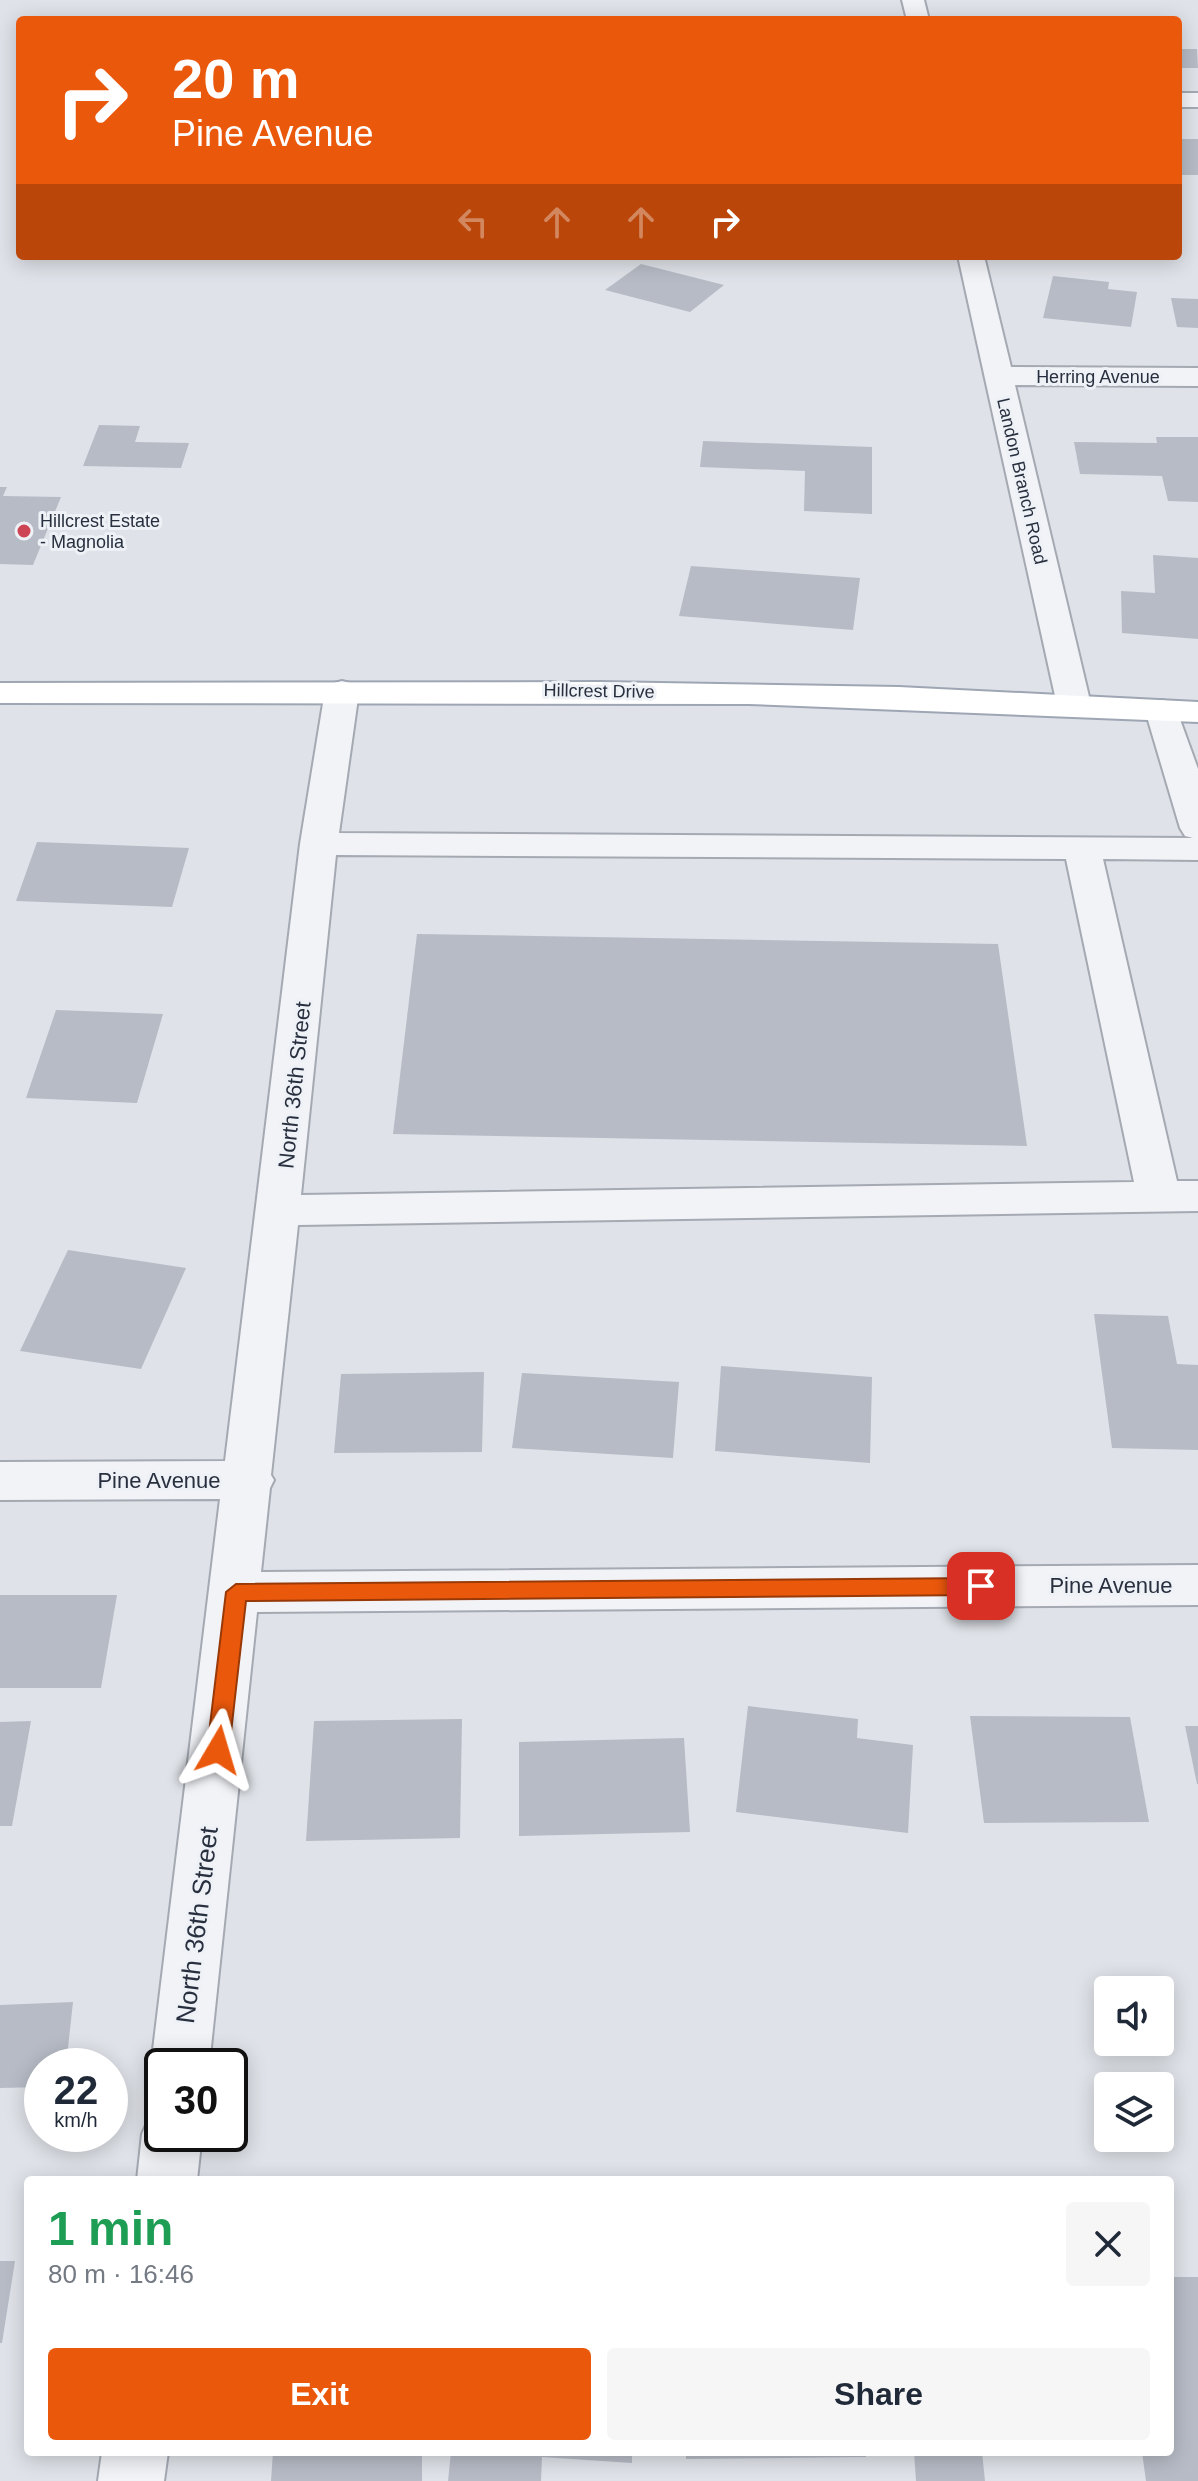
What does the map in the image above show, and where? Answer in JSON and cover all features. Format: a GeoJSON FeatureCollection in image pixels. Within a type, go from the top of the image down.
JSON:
{"type":"FeatureCollection","features":[{"type":"Feature","properties":{"kind":"main road","name":"Hillcrest Drive"},"geometry":{"type":"LineString","coordinates":[[0,693],[342,691],[792,694],[1198,712]]}},
{"type":"Feature","properties":{"kind":"street","name":"Landon Branch Road"},"geometry":{"type":"LineString","coordinates":[[972,260],[1074,705]]}},
{"type":"Feature","properties":{"kind":"street","name":"Herring Avenue"},"geometry":{"type":"LineString","coordinates":[[998,376],[1198,377]]}},
{"type":"Feature","properties":{"kind":"street","name":"North 36th Street"},"geometry":{"type":"LineString","coordinates":[[250,1480],[319,844],[342,691]]}},
{"type":"Feature","properties":{"kind":"street"},"geometry":{"type":"LineString","coordinates":[[1162,710],[1198,828]]}},
{"type":"Feature","properties":{"kind":"street"},"geometry":{"type":"LineString","coordinates":[[319,844],[1198,849]]}},
{"type":"Feature","properties":{"kind":"street"},"geometry":{"type":"LineString","coordinates":[[281,1210],[1178,1197],[1082,848]]}},
{"type":"Feature","properties":{"kind":"street","name":"Pine Avenue"},"geometry":{"type":"LineString","coordinates":[[0,1481],[250,1480],[236,1592],[1198,1585]]}},
{"type":"Feature","properties":{"kind":"street","name":"North 36th Street"},"geometry":{"type":"LineString","coordinates":[[182,2048],[236,1592]]}},
{"type":"Feature","properties":{"kind":"street"},"geometry":{"type":"LineString","coordinates":[[167,2176],[170,2152]]}},
{"type":"Feature","properties":{"kind":"street"},"geometry":{"type":"LineString","coordinates":[[131,2481],[134,2456]]}},
{"type":"Feature","properties":{"kind":"building"},"geometry":{"type":"Polygon","coordinates":[[[1182,49],[1197,49],[1198,68],[1182,68],[1182,49]]]}},
{"type":"Feature","properties":{"kind":"building"},"geometry":{"type":"Polygon","coordinates":[[[1182,139],[1198,139],[1198,175],[1182,175],[1182,139]]]}},
{"type":"Feature","properties":{"kind":"building"},"geometry":{"type":"Polygon","coordinates":[[[641,264],[724,285],[690,312],[605,290],[641,264]]]}},
{"type":"Feature","properties":{"kind":"building"},"geometry":{"type":"Polygon","coordinates":[[[1053,276],[1109,282],[1108,289],[1137,292],[1131,327],[1043,318],[1053,276]]]}},
{"type":"Feature","properties":{"kind":"building"},"geometry":{"type":"Polygon","coordinates":[[[1171,298],[1198,299],[1198,328],[1177,327],[1171,298]]]}},
{"type":"Feature","properties":{"kind":"building"},"geometry":{"type":"Polygon","coordinates":[[[99,425],[140,426],[135,442],[189,443],[181,468],[83,466],[99,425]]]}},
{"type":"Feature","properties":{"kind":"building"},"geometry":{"type":"Polygon","coordinates":[[[1156,437],[1198,437],[1198,502],[1168,501],[1162,476],[1080,474],[1074,442],[1157,443],[1156,437]]]}},
{"type":"Feature","properties":{"kind":"building"},"geometry":{"type":"Polygon","coordinates":[[[703,441],[872,447],[872,514],[804,511],[805,471],[700,467],[703,441]]]}},
{"type":"Feature","properties":{"kind":"building","name":"Hillcrest Estate - Magnolia"},"geometry":{"type":"Polygon","coordinates":[[[0,487],[7,487],[3,496],[61,497],[33,565],[0,564],[0,487]]]}},
{"type":"Feature","properties":{"kind":"building"},"geometry":{"type":"Polygon","coordinates":[[[1153,555],[1198,558],[1198,639],[1122,633],[1121,591],[1155,593],[1153,555]]]}},
{"type":"Feature","properties":{"kind":"building"},"geometry":{"type":"Polygon","coordinates":[[[691,566],[860,578],[853,630],[679,616],[691,566]]]}},
{"type":"Feature","properties":{"kind":"building"},"geometry":{"type":"Polygon","coordinates":[[[37,842],[189,848],[172,907],[16,901],[37,842]]]}},
{"type":"Feature","properties":{"kind":"building"},"geometry":{"type":"Polygon","coordinates":[[[417,934],[998,944],[1027,1146],[393,1134],[417,934]]]}},
{"type":"Feature","properties":{"kind":"building"},"geometry":{"type":"Polygon","coordinates":[[[56,1010],[163,1014],[137,1103],[26,1098],[56,1010]]]}},
{"type":"Feature","properties":{"kind":"building"},"geometry":{"type":"Polygon","coordinates":[[[68,1250],[186,1268],[141,1369],[20,1351],[68,1250]]]}},
{"type":"Feature","properties":{"kind":"building"},"geometry":{"type":"Polygon","coordinates":[[[1094,1314],[1168,1316],[1177,1364],[1198,1365],[1198,1450],[1112,1448],[1094,1314]]]}},
{"type":"Feature","properties":{"kind":"building"},"geometry":{"type":"Polygon","coordinates":[[[721,1366],[872,1377],[870,1463],[715,1451],[721,1366]]]}},
{"type":"Feature","properties":{"kind":"building"},"geometry":{"type":"Polygon","coordinates":[[[484,1372],[482,1452],[334,1453],[341,1374],[484,1372]]]}},
{"type":"Feature","properties":{"kind":"building"},"geometry":{"type":"Polygon","coordinates":[[[522,1373],[679,1382],[673,1458],[512,1448],[522,1373]]]}},
{"type":"Feature","properties":{"kind":"building"},"geometry":{"type":"Polygon","coordinates":[[[0,1595],[117,1595],[101,1688],[0,1688],[0,1595]]]}},
{"type":"Feature","properties":{"kind":"building"},"geometry":{"type":"Polygon","coordinates":[[[748,1706],[858,1719],[857,1738],[913,1745],[908,1833],[736,1812],[748,1706]]]}},
{"type":"Feature","properties":{"kind":"building"},"geometry":{"type":"Polygon","coordinates":[[[970,1716],[1130,1717],[1149,1822],[984,1823],[970,1716]]]}},
{"type":"Feature","properties":{"kind":"building"},"geometry":{"type":"Polygon","coordinates":[[[462,1719],[460,1838],[306,1841],[314,1721],[462,1719]]]}},
{"type":"Feature","properties":{"kind":"building"},"geometry":{"type":"Polygon","coordinates":[[[31,1721],[12,1826],[0,1826],[0,1722],[31,1721]]]}},
{"type":"Feature","properties":{"kind":"building"},"geometry":{"type":"Polygon","coordinates":[[[1185,1726],[1198,1726],[1198,1784],[1197,1784],[1185,1726]]]}},
{"type":"Feature","properties":{"kind":"building"},"geometry":{"type":"Polygon","coordinates":[[[684,1738],[690,1832],[519,1836],[519,1742],[684,1738]]]}},
{"type":"Feature","properties":{"kind":"building"},"geometry":{"type":"Polygon","coordinates":[[[73,2002],[68,2048],[24,2048],[24,2087],[0,2088],[0,2005],[73,2002]]]}},
{"type":"Feature","properties":{"kind":"building"},"geometry":{"type":"Polygon","coordinates":[[[0,2261],[15,2261],[2,2343],[0,2343],[0,2261]]]}},
{"type":"Feature","properties":{"kind":"building"},"geometry":{"type":"Polygon","coordinates":[[[1174,2277],[1198,2277],[1198,2481],[1146,2481],[1143,2456],[1174,2456],[1174,2277]]]}},
{"type":"Feature","properties":{"kind":"building"},"geometry":{"type":"Polygon","coordinates":[[[273,2456],[422,2456],[422,2481],[271,2481],[273,2456]]]}},
{"type":"Feature","properties":{"kind":"building"},"geometry":{"type":"Polygon","coordinates":[[[451,2456],[632,2456],[632,2463],[542,2457],[541,2481],[448,2481],[451,2456]]]}},
{"type":"Feature","properties":{"kind":"building"},"geometry":{"type":"Polygon","coordinates":[[[686,2456],[866,2457],[686,2459],[686,2456]]]}},
{"type":"Feature","properties":{"kind":"building"},"geometry":{"type":"Polygon","coordinates":[[[914,2456],[982,2456],[985,2481],[916,2481],[914,2456]]]}},
{"type":"Feature","properties":{"kind":"place","name":"Hillcrest Estate - Magnolia"},"geometry":{"type":"Point","coordinates":[24,531]}},
{"type":"Feature","properties":{"kind":"route"},"geometry":{"type":"LineString","coordinates":[[218,1750],[236,1592],[981,1586]]}}]}
